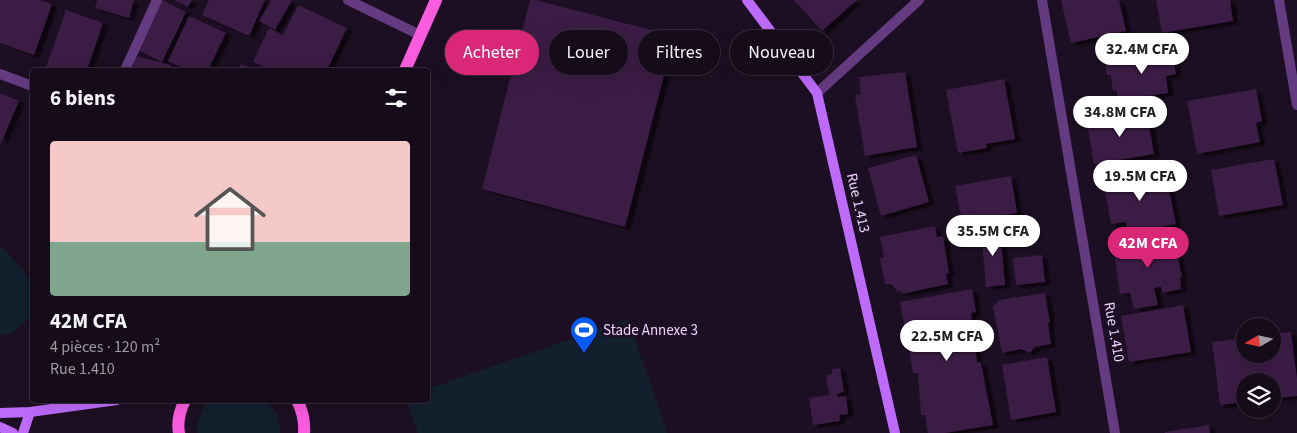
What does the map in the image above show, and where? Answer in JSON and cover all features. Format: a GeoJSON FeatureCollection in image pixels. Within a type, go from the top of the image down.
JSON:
{"type":"FeatureCollection","features":[{"type":"Feature","properties":{"kind":"main road"},"geometry":{"type":"LineString","coordinates":[[406,68],[436,0]]}},
{"type":"Feature","properties":{"kind":"main road"},"geometry":{"type":"LineString","coordinates":[[178,433],[181,407],[183,403]]}},
{"type":"Feature","properties":{"kind":"main road"},"geometry":{"type":"LineString","coordinates":[[300,403],[304,433]]}},
{"type":"Feature","properties":{"kind":"street"},"geometry":{"type":"LineString","coordinates":[[126,68],[157,0]]}},
{"type":"Feature","properties":{"kind":"street"},"geometry":{"type":"LineString","coordinates":[[348,0],[420,35]]}},
{"type":"Feature","properties":{"kind":"street","name":"Rue 1.413"},"geometry":{"type":"LineString","coordinates":[[747,0],[817,93],[895,433]]}},
{"type":"Feature","properties":{"kind":"street"},"geometry":{"type":"LineString","coordinates":[[817,93],[918,0]]}},
{"type":"Feature","properties":{"kind":"street","name":"Rue 1.410"},"geometry":{"type":"LineString","coordinates":[[1042,0],[1116,433]]}},
{"type":"Feature","properties":{"kind":"street"},"geometry":{"type":"LineString","coordinates":[[1279,0],[1297,105]]}},
{"type":"Feature","properties":{"kind":"street"},"geometry":{"type":"LineString","coordinates":[[0,74],[30,85]]}},
{"type":"Feature","properties":{"kind":"street"},"geometry":{"type":"LineString","coordinates":[[0,413],[30,412],[94,403]]}},
{"type":"Feature","properties":{"kind":"street"},"geometry":{"type":"LineString","coordinates":[[23,433],[30,412]]}},
{"type":"Feature","properties":{"kind":"street"},"geometry":{"type":"LineString","coordinates":[[0,427],[14,433]]}},
{"type":"Feature","properties":{"kind":"shaded area"},"geometry":{"type":"Polygon","coordinates":[[[0,245],[24,271],[30,283],[30,317],[13,332],[0,336],[0,245]]]}},
{"type":"Feature","properties":{"kind":"shaded area","name":"Stade Annexe 3"},"geometry":{"type":"Polygon","coordinates":[[[628,319],[667,433],[418,433],[407,403],[430,403],[430,388],[628,319]]]}},
{"type":"Feature","properties":{"kind":"shaded area"},"geometry":{"type":"Polygon","coordinates":[[[209,403],[268,403],[278,415],[280,433],[197,433],[196,428],[204,407],[209,403]]]}},
{"type":"Feature","properties":{"kind":"building"},"geometry":{"type":"Polygon","coordinates":[[[0,0],[40,0],[52,4],[34,55],[0,43],[0,0]]]}},
{"type":"Feature","properties":{"kind":"building"},"geometry":{"type":"Polygon","coordinates":[[[97,0],[134,0],[129,18],[95,8],[97,0]]]}},
{"type":"Feature","properties":{"kind":"building"},"geometry":{"type":"Polygon","coordinates":[[[162,0],[186,12],[162,62],[138,50],[162,0]]]}},
{"type":"Feature","properties":{"kind":"building"},"geometry":{"type":"Polygon","coordinates":[[[174,0],[192,0],[188,7],[174,0]]]}},
{"type":"Feature","properties":{"kind":"building"},"geometry":{"type":"Polygon","coordinates":[[[209,0],[265,0],[249,36],[202,15],[209,0]]]}},
{"type":"Feature","properties":{"kind":"building"},"geometry":{"type":"Polygon","coordinates":[[[271,0],[292,0],[275,30],[259,21],[271,0]]]}},
{"type":"Feature","properties":{"kind":"building"},"geometry":{"type":"Polygon","coordinates":[[[530,0],[536,0],[651,30],[638,30],[638,75],[664,75],[625,227],[482,189],[511,75],[539,75],[539,30],[522,30],[530,0]]]}},
{"type":"Feature","properties":{"kind":"building"},"geometry":{"type":"Polygon","coordinates":[[[794,0],[857,0],[823,30],[794,0]]]}},
{"type":"Feature","properties":{"kind":"building"},"geometry":{"type":"Polygon","coordinates":[[[1061,0],[1119,0],[1126,31],[1071,43],[1061,0]]]}},
{"type":"Feature","properties":{"kind":"building"},"geometry":{"type":"Polygon","coordinates":[[[1156,0],[1230,0],[1233,21],[1162,33],[1156,0]]]}},
{"type":"Feature","properties":{"kind":"building"},"geometry":{"type":"Polygon","coordinates":[[[298,5],[347,28],[328,68],[266,68],[253,62],[269,28],[283,35],[298,5]]]}},
{"type":"Feature","properties":{"kind":"building"},"geometry":{"type":"Polygon","coordinates":[[[66,10],[103,23],[88,68],[46,68],[66,10]]]}},
{"type":"Feature","properties":{"kind":"building"},"geometry":{"type":"Polygon","coordinates":[[[189,16],[226,33],[209,68],[184,68],[168,61],[189,16]]]}},
{"type":"Feature","properties":{"kind":"building"},"geometry":{"type":"Polygon","coordinates":[[[1171,47],[1176,74],[1166,76],[1168,93],[1122,100],[1118,98],[1116,90],[1113,91],[1111,75],[1107,75],[1105,62],[1160,52],[1160,49],[1171,47]]]}},
{"type":"Feature","properties":{"kind":"building"},"geometry":{"type":"Polygon","coordinates":[[[136,56],[171,65],[170,68],[133,68],[136,56]]]}},
{"type":"Feature","properties":{"kind":"building"},"geometry":{"type":"Polygon","coordinates":[[[241,64],[252,68],[240,68],[241,64]]]}},
{"type":"Feature","properties":{"kind":"building"},"geometry":{"type":"Polygon","coordinates":[[[905,72],[917,147],[865,156],[855,95],[861,94],[859,77],[905,72]]]}},
{"type":"Feature","properties":{"kind":"building"},"geometry":{"type":"Polygon","coordinates":[[[1004,79],[1015,139],[986,144],[987,148],[958,153],[946,90],[1004,79]]]}},
{"type":"Feature","properties":{"kind":"building"},"geometry":{"type":"Polygon","coordinates":[[[1256,89],[1262,121],[1256,123],[1260,142],[1197,154],[1187,101],[1256,89]]]}},
{"type":"Feature","properties":{"kind":"building"},"geometry":{"type":"Polygon","coordinates":[[[0,93],[19,101],[0,145],[0,93]]]}},
{"type":"Feature","properties":{"kind":"building"},"geometry":{"type":"Polygon","coordinates":[[[1147,113],[1154,154],[1094,164],[1087,123],[1147,113]]]}},
{"type":"Feature","properties":{"kind":"building"},"geometry":{"type":"Polygon","coordinates":[[[916,155],[929,202],[881,216],[868,168],[916,155]]]}},
{"type":"Feature","properties":{"kind":"building"},"geometry":{"type":"Polygon","coordinates":[[[1274,159],[1283,205],[1219,216],[1211,170],[1274,159]]]}},
{"type":"Feature","properties":{"kind":"building"},"geometry":{"type":"Polygon","coordinates":[[[1165,171],[1176,224],[1128,233],[1126,222],[1111,224],[1103,181],[1165,171]]]}},
{"type":"Feature","properties":{"kind":"building"},"geometry":{"type":"Polygon","coordinates":[[[1011,176],[1017,213],[962,223],[955,186],[1011,176]]]}},
{"type":"Feature","properties":{"kind":"building"},"geometry":{"type":"Polygon","coordinates":[[[935,226],[937,237],[943,236],[949,273],[946,274],[948,284],[902,294],[901,291],[898,292],[891,284],[885,284],[880,258],[884,257],[880,237],[935,226]]]}},
{"type":"Feature","properties":{"kind":"building"},"geometry":{"type":"Polygon","coordinates":[[[1000,227],[1005,285],[986,287],[981,228],[1000,227]]]}},
{"type":"Feature","properties":{"kind":"building"},"geometry":{"type":"Polygon","coordinates":[[[1173,234],[1182,277],[1180,277],[1181,289],[1162,293],[1161,287],[1154,288],[1158,305],[1134,309],[1130,293],[1120,294],[1113,245],[1173,234]]]}},
{"type":"Feature","properties":{"kind":"building"},"geometry":{"type":"Polygon","coordinates":[[[1042,255],[1045,282],[1016,285],[1013,258],[1042,255]]]}},
{"type":"Feature","properties":{"kind":"building"},"geometry":{"type":"Polygon","coordinates":[[[972,289],[976,312],[971,313],[977,362],[981,363],[993,425],[945,433],[928,433],[925,415],[921,415],[918,373],[913,373],[900,302],[972,289]]]}},
{"type":"Feature","properties":{"kind":"building"},"geometry":{"type":"Polygon","coordinates":[[[1045,293],[1051,344],[1035,347],[1030,353],[1021,349],[1002,353],[993,307],[999,300],[1045,293]]]}},
{"type":"Feature","properties":{"kind":"building"},"geometry":{"type":"Polygon","coordinates":[[[1183,305],[1191,352],[1129,362],[1121,316],[1183,305]]]}},
{"type":"Feature","properties":{"kind":"building"},"geometry":{"type":"Polygon","coordinates":[[[1291,332],[1297,379],[1297,396],[1281,398],[1281,373],[1236,373],[1236,403],[1220,405],[1212,342],[1236,339],[1236,363],[1281,363],[1281,333],[1291,332]]]}},
{"type":"Feature","properties":{"kind":"building"},"geometry":{"type":"Polygon","coordinates":[[[1047,357],[1056,412],[1011,420],[1002,365],[1047,357]]]}},
{"type":"Feature","properties":{"kind":"building"},"geometry":{"type":"Polygon","coordinates":[[[840,368],[844,392],[837,394],[838,397],[846,396],[848,414],[839,415],[840,421],[813,425],[809,398],[829,395],[826,375],[832,374],[832,369],[840,368]]]}},
{"type":"Feature","properties":{"kind":"building"},"geometry":{"type":"Polygon","coordinates":[[[1209,425],[1210,433],[1165,433],[1165,432],[1209,425]]]}},
{"type":"Feature","properties":{"kind":"place","name":"Stade Annexe 3"},"geometry":{"type":"Point","coordinates":[584,354]}}]}
